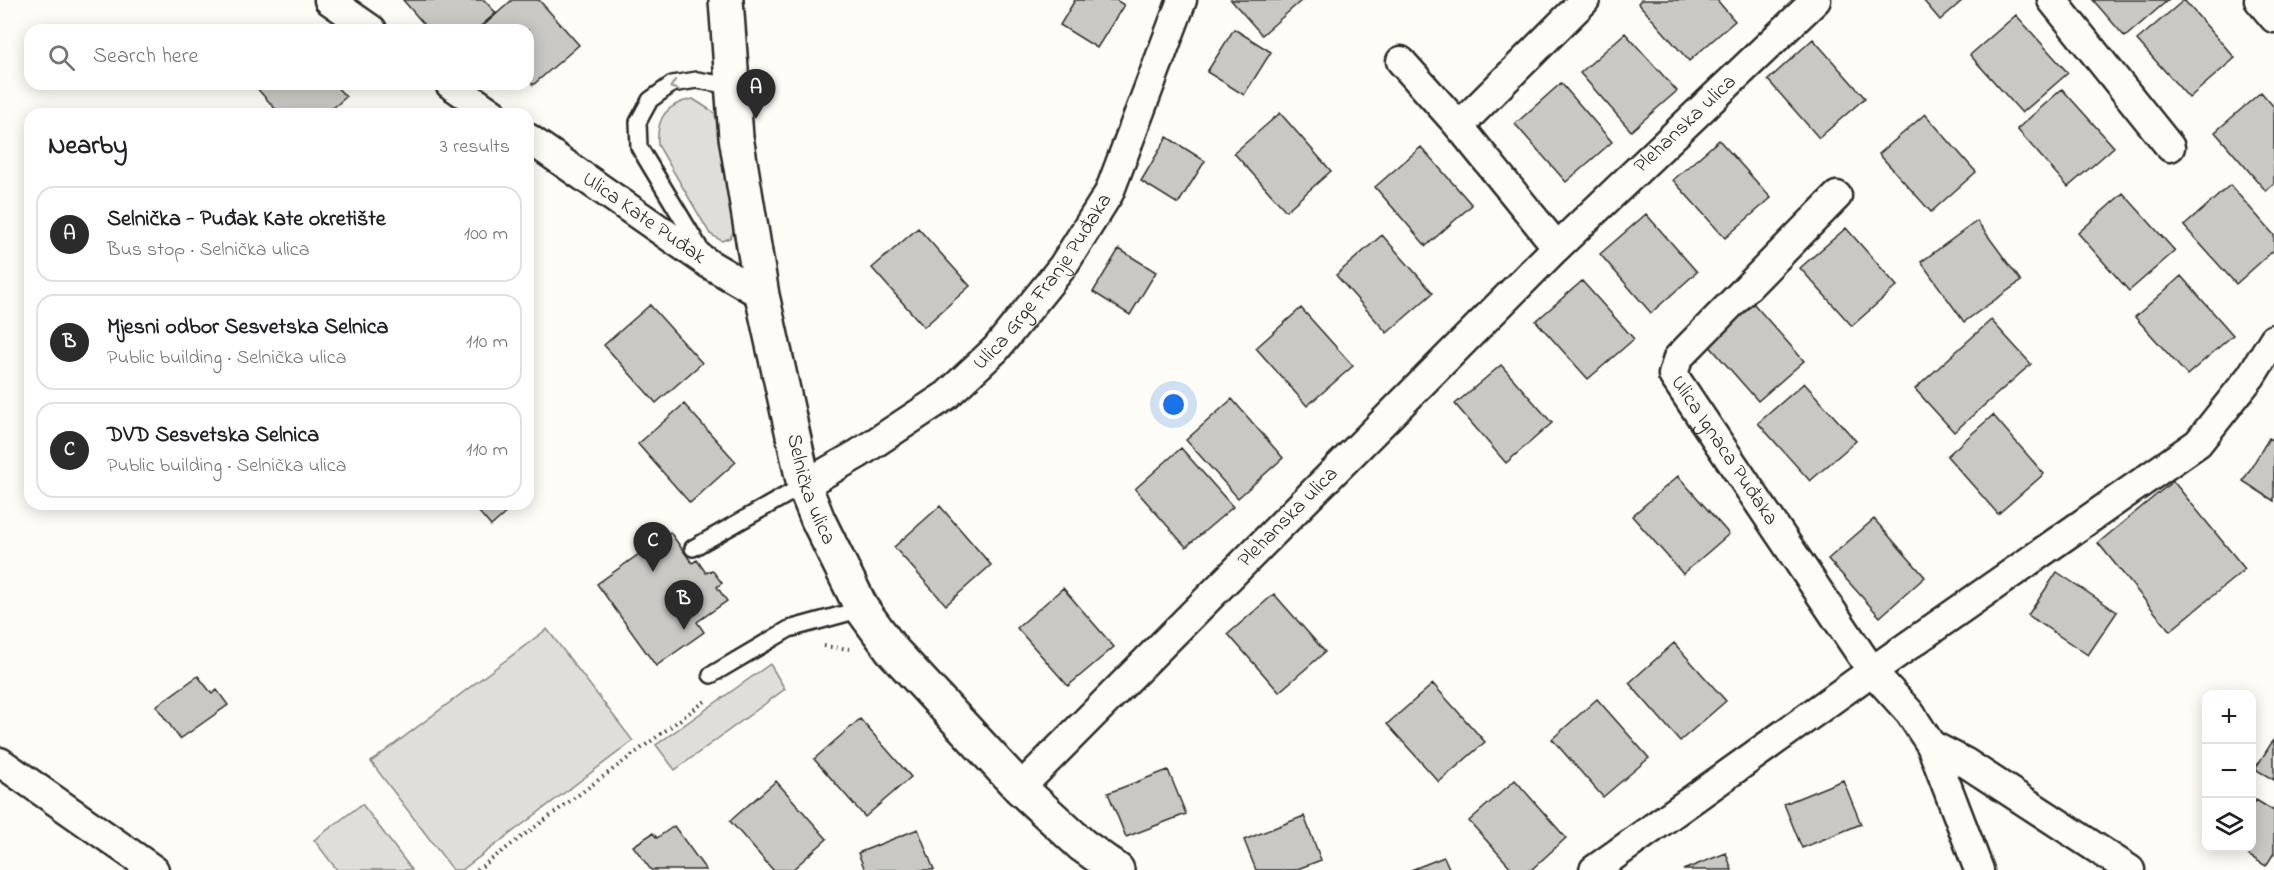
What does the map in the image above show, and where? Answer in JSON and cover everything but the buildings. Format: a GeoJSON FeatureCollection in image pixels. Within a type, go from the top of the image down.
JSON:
{"type":"FeatureCollection","features":[{"type":"Feature","properties":{"kind":"street"},"geometry":{"type":"LineString","coordinates":[[329,0],[363,24]]}},
{"type":"Feature","properties":{"kind":"street","name":"Selnička ulica"},"geometry":{"type":"LineString","coordinates":[[726,0],[736,137],[762,295],[804,485],[833,553],[862,609],[892,650],[1020,788],[1082,845],[1117,870]]}},
{"type":"Feature","properties":{"kind":"street","name":"Ulica Grge Franje Puđaka"},"geometry":{"type":"LineString","coordinates":[[804,485],[858,454],[947,395],[996,349],[1063,266],[1109,193],[1182,0]]}},
{"type":"Feature","properties":{"kind":"street"},"geometry":{"type":"LineString","coordinates":[[1459,126],[1585,0]]}},
{"type":"Feature","properties":{"kind":"street","name":"Plehanska ulica"},"geometry":{"type":"LineString","coordinates":[[1020,788],[1557,247],[1816,0]]}},
{"type":"Feature","properties":{"kind":"street"},"geometry":{"type":"LineString","coordinates":[[2052,0],[2170,147]]}},
{"type":"Feature","properties":{"kind":"street"},"geometry":{"type":"LineString","coordinates":[[2259,0],[2274,18]]}},
{"type":"Feature","properties":{"kind":"street"},"geometry":{"type":"LineString","coordinates":[[1401,61],[1459,126],[1557,247]]}},
{"type":"Feature","properties":{"kind":"street"},"geometry":{"type":"LineString","coordinates":[[459,90],[484,108]]}},
{"type":"Feature","properties":{"kind":"street","name":"Ulica Kate Puđak"},"geometry":{"type":"LineString","coordinates":[[534,142],[709,264],[762,295]]}},
{"type":"Feature","properties":{"kind":"street","name":"Ulica Ignaca Puđaka"},"geometry":{"type":"LineString","coordinates":[[1838,196],[1678,358],[1673,375],[1872,671]]}},
{"type":"Feature","properties":{"kind":"street"},"geometry":{"type":"LineString","coordinates":[[1594,870],[1872,671],[2198,443],[2251,376],[2274,339]]}},
{"type":"Feature","properties":{"kind":"street"},"geometry":{"type":"LineString","coordinates":[[1872,671],[1910,713],[1931,745],[1979,870]]}},
{"type":"Feature","properties":{"kind":"street"},"geometry":{"type":"LineString","coordinates":[[1931,745],[1966,763],[2130,870]]}},
{"type":"Feature","properties":{"kind":"street"},"geometry":{"type":"LineString","coordinates":[[0,762],[154,870]]}},
{"type":"Feature","properties":{"kind":"lane"},"geometry":{"type":"LineString","coordinates":[[709,264],[639,147],[638,122],[650,100],[672,84],[697,80],[731,86]]}},
{"type":"Feature","properties":{"kind":"lane"},"geometry":{"type":"LineString","coordinates":[[693,548],[804,485]]}},
{"type":"Feature","properties":{"kind":"lane"},"geometry":{"type":"LineString","coordinates":[[711,675],[789,629],[862,609]]}},
{"type":"Feature","properties":{"kind":"path"},"geometry":{"type":"LineString","coordinates":[[816,647],[892,650]]}},
{"type":"Feature","properties":{"kind":"path"},"geometry":{"type":"LineString","coordinates":[[477,870],[711,697]]}},
{"type":"Feature","properties":{"kind":"shaded area"},"geometry":{"type":"Polygon","coordinates":[[[693,99],[715,113],[734,231],[730,238],[722,241],[710,234],[658,145],[659,127],[665,114],[676,104],[693,99]]]}},
{"type":"Feature","properties":{"kind":"shaded area"},"geometry":{"type":"Polygon","coordinates":[[[547,629],[633,741],[462,870],[453,870],[371,762],[547,629]]]}},
{"type":"Feature","properties":{"kind":"shaded area"},"geometry":{"type":"Polygon","coordinates":[[[770,664],[785,689],[675,770],[656,745],[770,664]]]}},
{"type":"Feature","properties":{"kind":"shaded area"},"geometry":{"type":"Polygon","coordinates":[[[362,804],[412,870],[337,870],[314,840],[362,804]]]}},
{"type":"Feature","properties":{"kind":"place","name":"Selnička - Puđak Kate okretište"},"geometry":{"type":"Point","coordinates":[756,119]}},
{"type":"Feature","properties":{"kind":"place","name":"DVD Sesvetska Selnica"},"geometry":{"type":"Point","coordinates":[653,572]}},
{"type":"Feature","properties":{"kind":"place","name":"Mjesni odbor Sesvetska Selnica"},"geometry":{"type":"Point","coordinates":[684,630]}}]}
